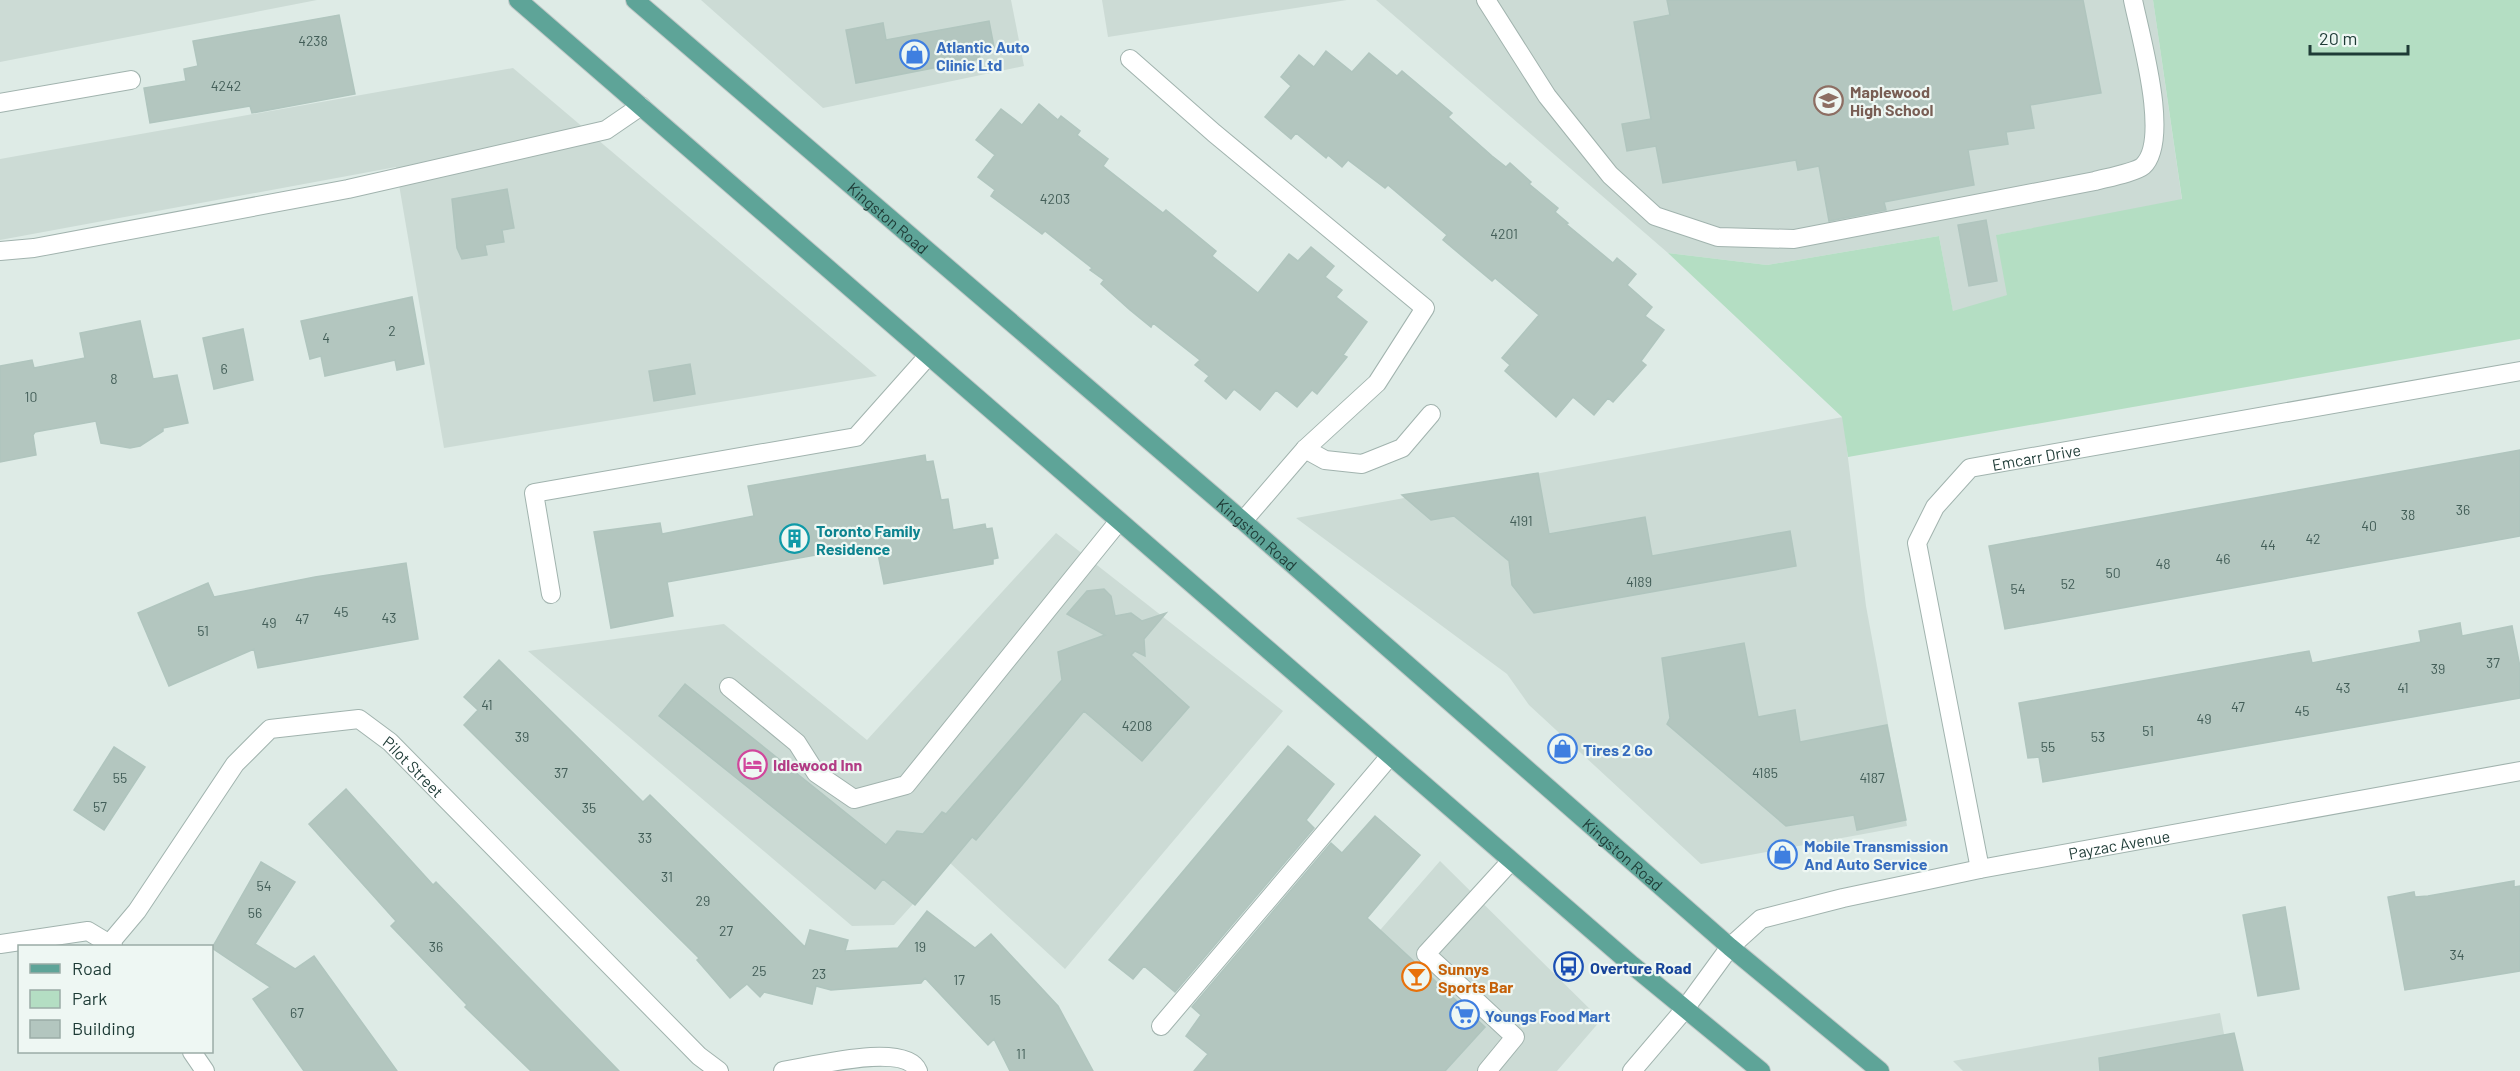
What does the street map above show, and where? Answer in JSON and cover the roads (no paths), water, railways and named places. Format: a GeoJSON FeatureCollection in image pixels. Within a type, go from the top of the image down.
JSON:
{"type":"FeatureCollection","features":[{"type":"Feature","properties":{"kind":"main road"},"geometry":{"type":"LineString","coordinates":[[518,0],[1511,861],[1684,1010],[1761,1071]]}},
{"type":"Feature","properties":{"kind":"main road","name":"Kingston Road"},"geometry":{"type":"LineString","coordinates":[[635,0],[1243,521],[1730,947],[1880,1071]]}},
{"type":"Feature","properties":{"kind":"street"},"geometry":{"type":"LineString","coordinates":[[1486,0],[1554,105],[1610,176],[1655,216],[1719,237],[1794,239],[2095,181],[2142,167],[2154,151],[2156,116],[2133,0]]}},
{"type":"Feature","properties":{"kind":"street"},"geometry":{"type":"LineString","coordinates":[[1130,59],[1214,133],[1425,308],[1377,383],[1305,449],[1243,521]]}},
{"type":"Feature","properties":{"kind":"street"},"geometry":{"type":"LineString","coordinates":[[0,103],[131,80]]}},
{"type":"Feature","properties":{"kind":"street"},"geometry":{"type":"LineString","coordinates":[[0,251],[34,248],[359,187],[606,130],[641,106]]}},
{"type":"Feature","properties":{"kind":"street"},"geometry":{"type":"LineString","coordinates":[[552,594],[534,493],[856,437],[928,356]]}},
{"type":"Feature","properties":{"kind":"street","name":"Emcarr Drive"},"geometry":{"type":"LineString","coordinates":[[1980,869],[1917,543],[1935,507],[1970,468],[2520,371]]}},
{"type":"Feature","properties":{"kind":"street"},"geometry":{"type":"LineString","coordinates":[[1305,449],[1325,460],[1362,464],[1402,448],[1431,414]]}},
{"type":"Feature","properties":{"kind":"street"},"geometry":{"type":"LineString","coordinates":[[729,687],[797,743],[816,773],[854,799],[906,785],[1119,521]]}},
{"type":"Feature","properties":{"kind":"street","name":"Pilot Street"},"geometry":{"type":"LineString","coordinates":[[111,945],[137,911],[236,764],[270,729],[359,719],[390,742],[699,1056],[719,1071]]}},
{"type":"Feature","properties":{"kind":"street"},"geometry":{"type":"LineString","coordinates":[[1161,1026],[1390,756]]}},
{"type":"Feature","properties":{"kind":"street","name":"Payzac Avenue"},"geometry":{"type":"LineString","coordinates":[[1730,947],[1761,919],[1843,898],[1980,869],[2520,771]]}},
{"type":"Feature","properties":{"kind":"street"},"geometry":{"type":"LineString","coordinates":[[1487,1071],[1515,1037],[1426,954],[1511,861]]}},
{"type":"Feature","properties":{"kind":"street"},"geometry":{"type":"LineString","coordinates":[[0,944],[88,931],[111,945]]}},
{"type":"Feature","properties":{"kind":"street"},"geometry":{"type":"LineString","coordinates":[[1632,1071],[1684,1010],[1730,947]]}},
{"type":"Feature","properties":{"kind":"street"},"geometry":{"type":"LineString","coordinates":[[193,1053],[205,1071]]}},
{"type":"Feature","properties":{"kind":"street"},"geometry":{"type":"LineString","coordinates":[[783,1071],[870,1057],[900,1056],[916,1066],[918,1071]]}},
{"type":"Feature","properties":{"kind":"place","name":"Atlantic Auto Clinic Ltd"},"geometry":{"type":"Point","coordinates":[915,55]}},
{"type":"Feature","properties":{"kind":"place","name":"Maplewood High School"},"geometry":{"type":"Point","coordinates":[1829,100]}},
{"type":"Feature","properties":{"kind":"place","name":"Toronto Family Residence"},"geometry":{"type":"Point","coordinates":[795,539]}},
{"type":"Feature","properties":{"kind":"place","name":"Tires 2 Go"},"geometry":{"type":"Point","coordinates":[1562,749]}},
{"type":"Feature","properties":{"kind":"place","name":"Idlewood Inn"},"geometry":{"type":"Point","coordinates":[752,764]}},
{"type":"Feature","properties":{"kind":"place","name":"Mobile Transmission And Auto Service"},"geometry":{"type":"Point","coordinates":[1783,854]}},
{"type":"Feature","properties":{"kind":"place","name":"Overture Road"},"geometry":{"type":"Point","coordinates":[1569,967]}},
{"type":"Feature","properties":{"kind":"place","name":"Sunnys Sports Bar"},"geometry":{"type":"Point","coordinates":[1417,977]}},
{"type":"Feature","properties":{"kind":"place","name":"Youngs Food Mart"},"geometry":{"type":"Point","coordinates":[1464,1015]}}]}
